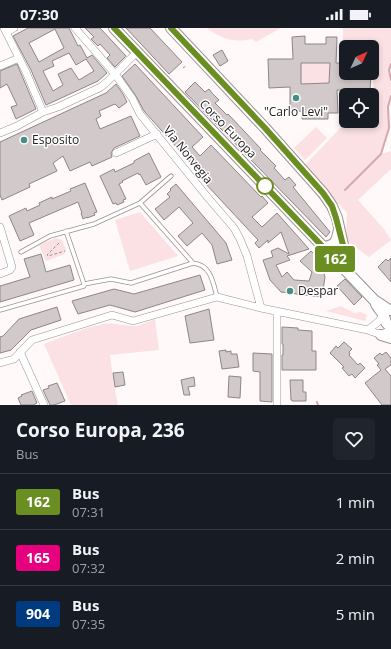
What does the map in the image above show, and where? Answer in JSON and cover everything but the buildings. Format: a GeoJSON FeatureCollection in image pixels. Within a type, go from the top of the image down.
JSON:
{"type":"FeatureCollection","features":[{"type":"Feature","properties":{"kind":"main road","name":"Corso Europa"},"geometry":{"type":"LineString","coordinates":[[114,28],[374,300],[389,311]]}},
{"type":"Feature","properties":{"kind":"main road"},"geometry":{"type":"LineString","coordinates":[[171,28],[323,193],[332,206],[339,229],[345,253],[345,270]]}},
{"type":"Feature","properties":{"kind":"main road"},"geometry":{"type":"LineString","coordinates":[[323,247],[329,247],[334,244],[339,229]]}},
{"type":"Feature","properties":{"kind":"main road"},"geometry":{"type":"LineString","coordinates":[[389,311],[384,319],[391,328]]}},
{"type":"Feature","properties":{"kind":"main road"},"geometry":{"type":"LineString","coordinates":[[381,335],[391,338]]}},
{"type":"Feature","properties":{"kind":"street"},"geometry":{"type":"LineString","coordinates":[[14,28],[5,30],[43,112]]}},
{"type":"Feature","properties":{"kind":"street","name":"Via Norvegia"},"geometry":{"type":"LineString","coordinates":[[75,28],[115,74],[132,98],[140,114],[234,228],[240,238],[261,308]]}},
{"type":"Feature","properties":{"kind":"street"},"geometry":{"type":"LineString","coordinates":[[0,133],[100,87],[137,52]]}},
{"type":"Feature","properties":{"kind":"street"},"geometry":{"type":"LineString","coordinates":[[0,66],[19,58]]}},
{"type":"Feature","properties":{"kind":"street"},"geometry":{"type":"LineString","coordinates":[[116,153],[157,134]]}},
{"type":"Feature","properties":{"kind":"street"},"geometry":{"type":"LineString","coordinates":[[0,227],[12,267],[10,270],[0,274]]}},
{"type":"Feature","properties":{"kind":"street"},"geometry":{"type":"LineString","coordinates":[[0,363],[14,359],[32,340],[112,315],[133,321],[217,297],[261,308],[368,330],[381,335],[386,333],[391,328]]}},
{"type":"Feature","properties":{"kind":"street"},"geometry":{"type":"LineString","coordinates":[[277,311],[277,405]]}},
{"type":"Feature","properties":{"kind":"street"},"geometry":{"type":"LineString","coordinates":[[368,330],[389,311]]}},
{"type":"Feature","properties":{"kind":"street"},"geometry":{"type":"LineString","coordinates":[[20,352],[44,405]]}},
{"type":"Feature","properties":{"kind":"lane"},"geometry":{"type":"LineString","coordinates":[[21,252],[50,236],[94,224],[140,203],[171,176]]}},
{"type":"Feature","properties":{"kind":"lane"},"geometry":{"type":"LineString","coordinates":[[140,203],[193,263]]}},
{"type":"Feature","properties":{"kind":"lane"},"geometry":{"type":"LineString","coordinates":[[66,231],[84,284]]}},
{"type":"Feature","properties":{"kind":"lane"},"geometry":{"type":"LineString","coordinates":[[0,310],[84,286],[84,284],[111,279],[131,283],[193,263],[199,264],[205,268],[210,275],[217,297]]}},
{"type":"Feature","properties":{"kind":"path"},"geometry":{"type":"LineString","coordinates":[[183,68],[187,65]]}},
{"type":"Feature","properties":{"kind":"path"},"geometry":{"type":"LineString","coordinates":[[59,243],[47,255],[65,251]]}},
{"type":"Feature","properties":{"kind":"shaded area"},"geometry":{"type":"Polygon","coordinates":[[[207,28],[281,28],[256,42],[252,39],[239,41],[228,39],[217,35],[207,28]]]}},
{"type":"Feature","properties":{"kind":"shaded area"},"geometry":{"type":"Polygon","coordinates":[[[339,28],[391,28],[391,64],[389,70],[391,79],[391,97],[388,107],[389,128],[381,154],[391,151],[391,169],[358,200],[384,229],[391,240],[369,257],[346,241],[347,213],[304,166],[340,128],[379,128],[379,88],[373,88],[373,80],[379,80],[379,40],[343,40],[343,29],[339,28]]]}},
{"type":"Feature","properties":{"kind":"shaded area"},"geometry":{"type":"Polygon","coordinates":[[[301,63],[330,63],[329,83],[301,84],[301,63]]]}},
{"type":"Feature","properties":{"kind":"shaded area"},"geometry":{"type":"Polygon","coordinates":[[[316,127],[327,138],[305,160],[294,148],[316,127]]]}},
{"type":"Feature","properties":{"kind":"shaded area"},"geometry":{"type":"Polygon","coordinates":[[[140,212],[178,256],[130,271],[115,220],[140,212]]]}},
{"type":"Feature","properties":{"kind":"shaded area"},"geometry":{"type":"Polygon","coordinates":[[[56,238],[62,240],[66,250],[65,254],[46,261],[39,245],[56,238]]]}},
{"type":"Feature","properties":{"kind":"shaded area"},"geometry":{"type":"Polygon","coordinates":[[[341,306],[354,313],[360,312],[367,315],[365,321],[326,311],[341,306]]]}},
{"type":"Feature","properties":{"kind":"shaded area"},"geometry":{"type":"Polygon","coordinates":[[[155,319],[159,350],[110,355],[118,405],[71,405],[44,344],[81,330],[103,324],[112,323],[137,326],[155,319]]]}},
{"type":"Feature","properties":{"kind":"waterway"},"geometry":{"type":"LineString","coordinates":[[391,64],[389,70],[391,80]]}},
{"type":"Feature","properties":{"kind":"waterway"},"geometry":{"type":"LineString","coordinates":[[345,190],[381,154],[389,128],[388,107],[391,96]]}},
{"type":"Feature","properties":{"kind":"bus line","name":"162"},"geometry":{"type":"LineString","coordinates":[[114,28],[345,270],[346,261],[336,218],[332,206],[323,193],[265,128],[171,28]]}},
{"type":"Feature","properties":{"kind":"place","name":"\"Carlo Levi\""},"geometry":{"type":"Point","coordinates":[296,98]}},
{"type":"Feature","properties":{"kind":"place","name":"Esposito"},"geometry":{"type":"Point","coordinates":[24,140]}},
{"type":"Feature","properties":{"kind":"place","name":"Despar"},"geometry":{"type":"Point","coordinates":[290,291]}}]}
